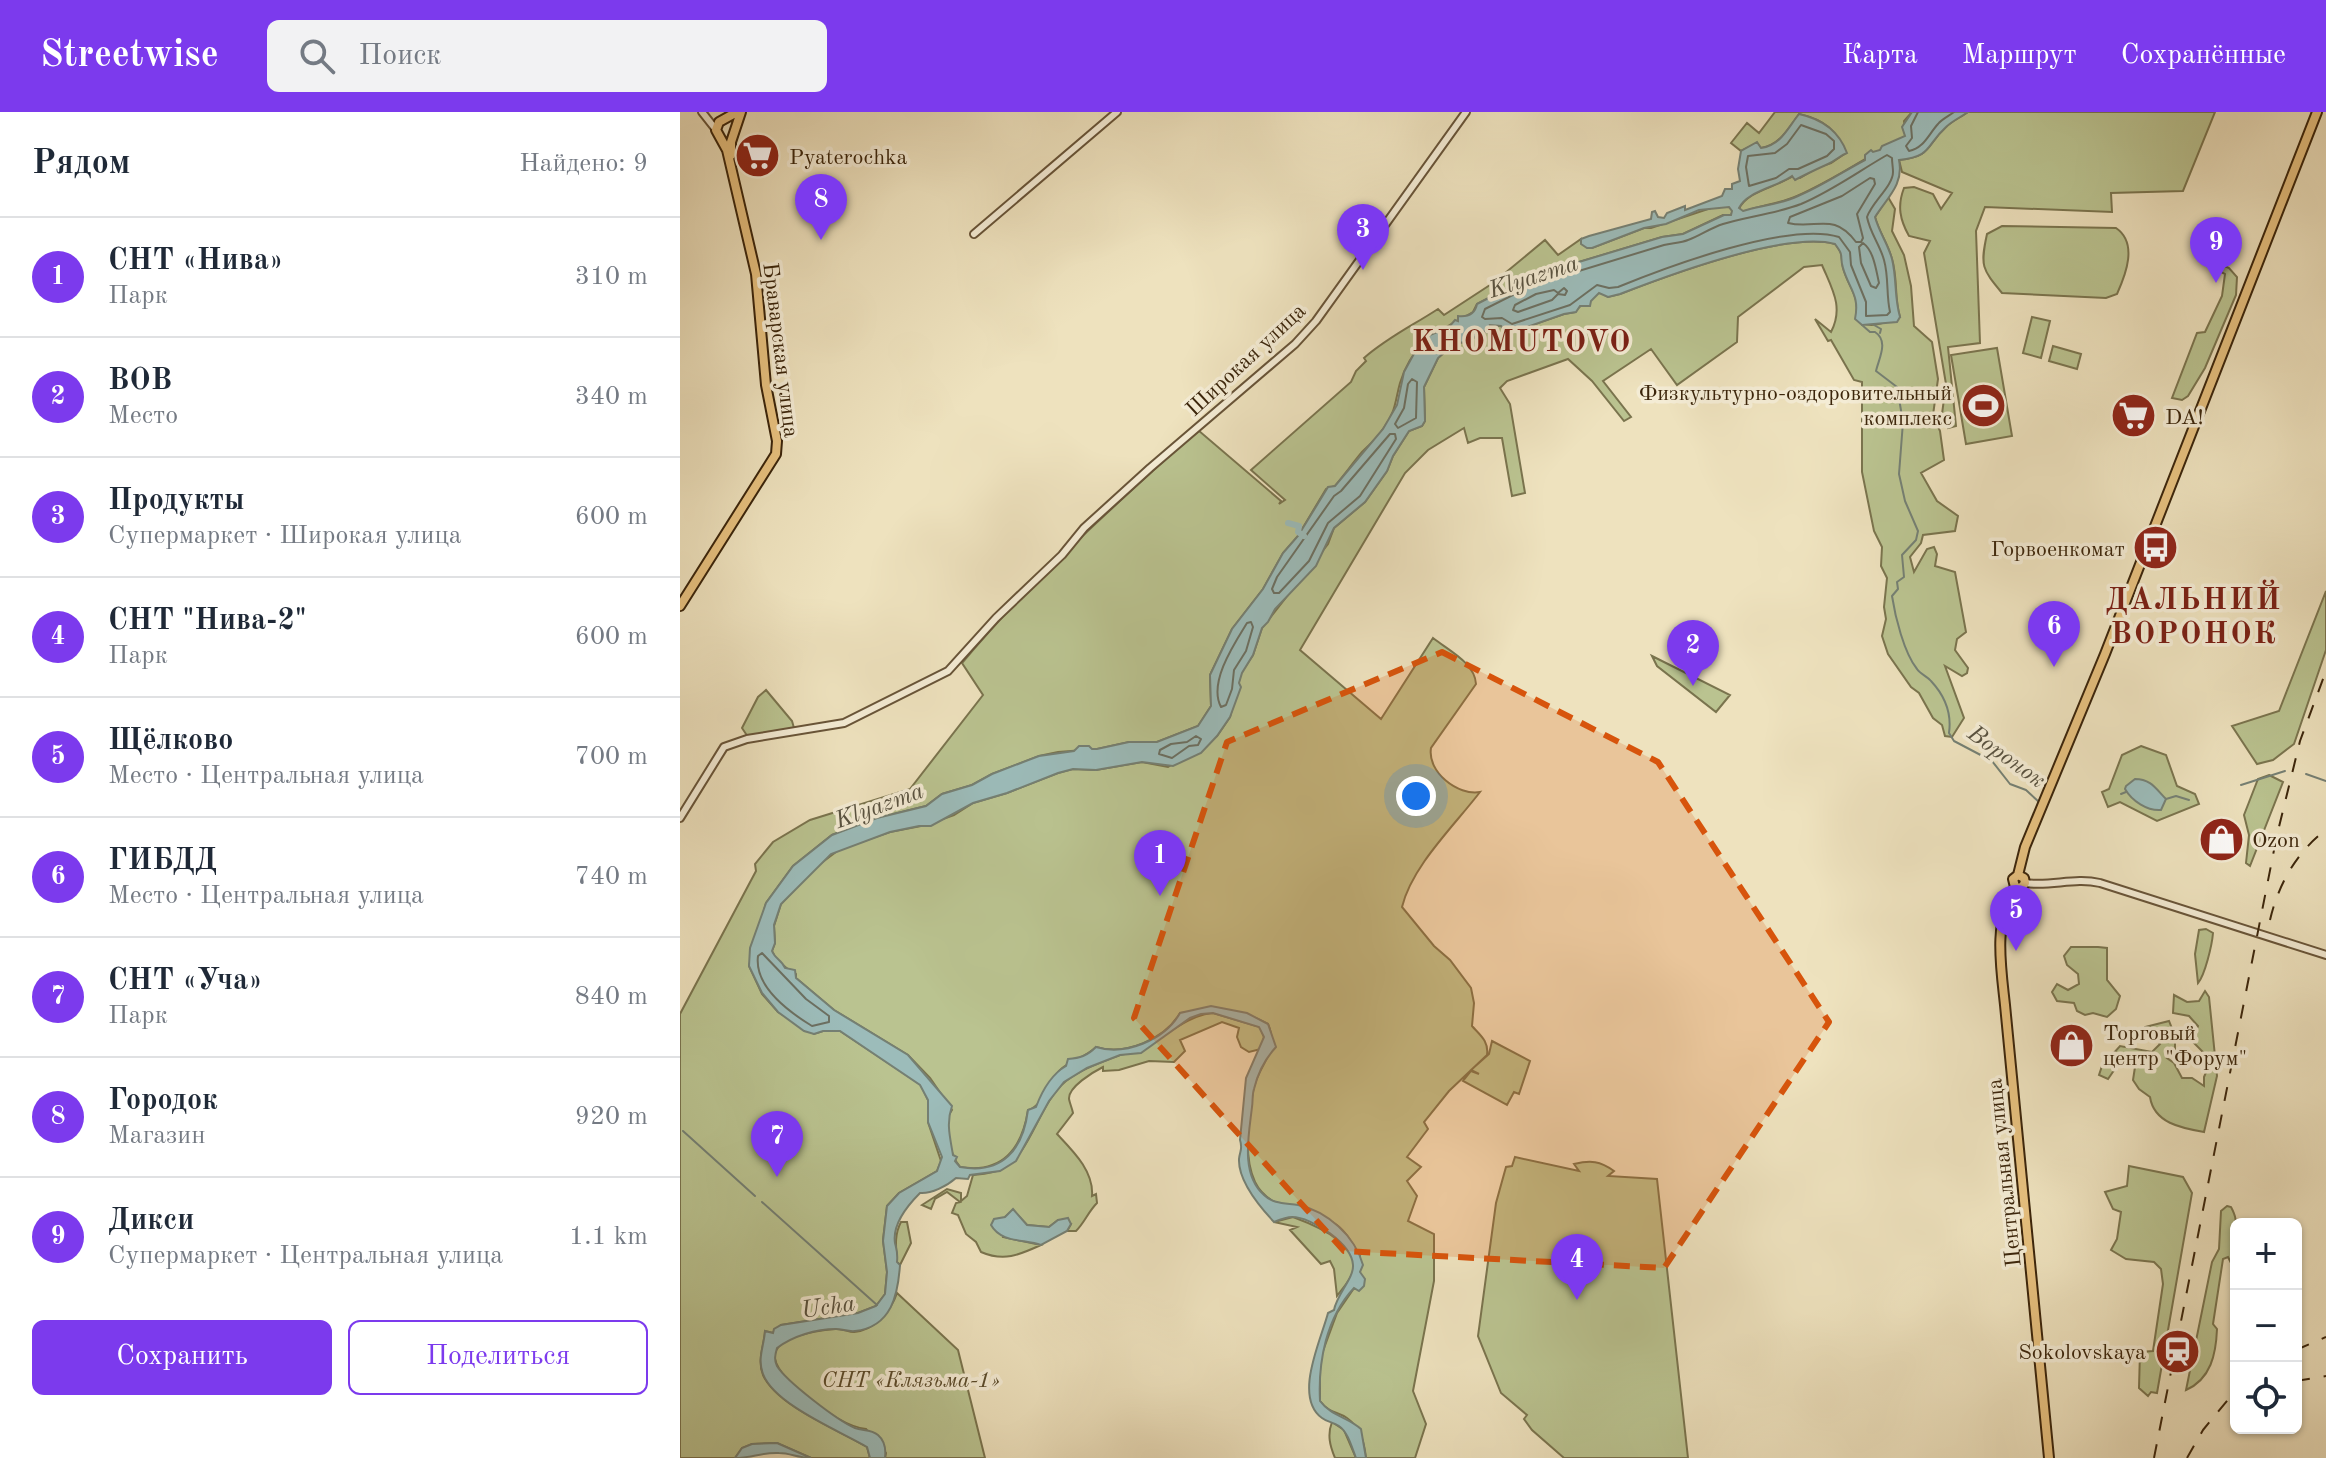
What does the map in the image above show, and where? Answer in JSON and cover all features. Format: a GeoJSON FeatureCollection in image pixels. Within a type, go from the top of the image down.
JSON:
{"type":"FeatureCollection","features":[{"type":"Feature","properties":{"kind":"main road"},"geometry":{"type":"LineString","coordinates":[[732,168],[718,124],[739,112]]}},
{"type":"Feature","properties":{"kind":"main road"},"geometry":{"type":"LineString","coordinates":[[732,168],[730,147],[739,112]]}},
{"type":"Feature","properties":{"kind":"main road","name":"Центральная улица"},"geometry":{"type":"LineString","coordinates":[[2049,1458],[2001,957],[2002,924],[2015,887],[2012,881],[2018,875],[2025,847],[2317,112]]}},
{"type":"Feature","properties":{"kind":"main road"},"geometry":{"type":"LineString","coordinates":[[723,120],[730,119],[736,125]]}},
{"type":"Feature","properties":{"kind":"main road"},"geometry":{"type":"LineString","coordinates":[[719,134],[726,139],[733,136]]}},
{"type":"Feature","properties":{"kind":"main road","name":"Браварская улица"},"geometry":{"type":"LineString","coordinates":[[680,606],[776,454],[777,441],[766,385],[760,295],[732,168]]}},
{"type":"Feature","properties":{"kind":"main road"},"geometry":{"type":"LineString","coordinates":[[2015,887],[2021,888],[2025,883],[2024,878],[2018,875]]}},
{"type":"Feature","properties":{"kind":"street"},"geometry":{"type":"LineString","coordinates":[[974,234],[1117,112]]}},
{"type":"Feature","properties":{"kind":"street","name":"Широкая улица"},"geometry":{"type":"LineString","coordinates":[[680,818],[724,747],[747,739],[844,723],[948,671],[1080,533],[1150,468],[1295,344],[1316,321],[1466,112]]}},
{"type":"Feature","properties":{"kind":"street"},"geometry":{"type":"LineString","coordinates":[[705,115],[723,120]]}},
{"type":"Feature","properties":{"kind":"street"},"geometry":{"type":"LineString","coordinates":[[705,115],[719,134]]}},
{"type":"Feature","properties":{"kind":"street"},"geometry":{"type":"LineString","coordinates":[[2025,883],[2077,880],[2100,883],[2326,955]]}},
{"type":"Feature","properties":{"kind":"highlighted area"},"geometry":{"type":"Polygon","coordinates":[[[1442,652],[1658,762],[1829,1022],[1664,1268],[1344,1251],[1134,1018],[1227,742],[1442,652]]]}},
{"type":"Feature","properties":{"kind":"green space"},"geometry":{"type":"Polygon","coordinates":[[[1775,112],[1912,112],[1904,121],[1906,136],[1790,199],[1743,212],[1739,209],[1743,203],[1755,194],[1793,176],[1800,178],[1846,153],[1828,127],[1799,114],[1773,144],[1761,148],[1757,143],[1741,151],[1731,143],[1747,123],[1759,133],[1775,112]]]}},
{"type":"Feature","properties":{"kind":"green space"},"geometry":{"type":"Polygon","coordinates":[[[1968,112],[2215,112],[2183,191],[2111,193],[2112,212],[1985,207],[1976,231],[1980,343],[1948,347],[1956,426],[1948,428],[1942,414],[1946,384],[1924,253],[1930,241],[1909,236],[1900,207],[1904,188],[1914,187],[1933,194],[1941,209],[1952,193],[1902,172],[1899,160],[1923,153],[1946,127],[1968,112]]]}},
{"type":"Feature","properties":{"kind":"green space"},"geometry":{"type":"Polygon","coordinates":[[[1888,197],[1895,209],[1892,231],[1904,255],[1911,286],[1914,326],[1932,342],[1938,379],[1933,415],[1940,431],[1944,460],[1921,473],[1937,501],[1958,516],[1955,531],[1923,535],[1910,557],[1914,572],[1927,549],[1934,547],[1937,554],[1935,566],[1955,572],[1966,632],[1957,639],[1955,650],[1968,668],[1962,676],[1945,666],[1964,718],[1952,737],[1945,736],[1942,725],[1933,718],[1919,693],[1911,687],[1888,654],[1882,636],[1886,619],[1887,578],[1881,566],[1882,547],[1874,531],[1862,472],[1862,382],[1854,380],[1815,319],[1831,332],[1837,306],[1822,265],[1804,267],[1738,317],[1737,342],[1677,385],[1651,349],[1603,381],[1631,417],[1624,421],[1592,381],[1568,359],[1507,381],[1500,388],[1510,404],[1525,493],[1512,496],[1502,438],[1480,438],[1468,443],[1464,428],[1428,450],[1405,473],[1300,650],[1381,719],[1433,638],[1466,663],[1476,684],[1431,748],[1431,757],[1439,774],[1454,786],[1480,792],[1424,862],[1402,907],[1471,988],[1474,1003],[1472,1026],[1485,1042],[1487,1055],[1449,1091],[1424,1122],[1428,1129],[1407,1157],[1421,1167],[1407,1181],[1417,1196],[1408,1221],[1434,1234],[1434,1281],[1413,1391],[1426,1424],[1415,1458],[1366,1458],[1356,1426],[1320,1401],[1320,1359],[1337,1313],[1354,1288],[1360,1256],[1338,1226],[1270,1199],[1262,1192],[1251,1172],[1248,1150],[1250,1114],[1255,1082],[1272,1043],[1268,1024],[1235,1011],[1180,1013],[1165,1031],[1143,1043],[1119,1049],[1096,1047],[1059,1071],[1041,1099],[1028,1110],[1021,1136],[1008,1156],[988,1167],[960,1167],[948,1139],[952,1110],[930,1078],[908,1055],[834,1010],[774,955],[774,926],[781,904],[816,867],[840,849],[890,832],[926,825],[954,815],[973,803],[1073,769],[1096,770],[1142,762],[1168,767],[1217,736],[1230,717],[1241,673],[1253,655],[1262,628],[1328,544],[1334,528],[1365,502],[1409,431],[1422,426],[1425,421],[1424,387],[1438,358],[1455,343],[1468,342],[1483,331],[1492,333],[1489,325],[1501,326],[1507,334],[1575,312],[1599,292],[1608,297],[1728,257],[1759,249],[1814,242],[1835,244],[1840,251],[1855,298],[1856,319],[1872,325],[1889,321],[1900,317],[1895,274],[1875,217],[1888,197]]]}},
{"type":"Feature","properties":{"kind":"green space"},"geometry":{"type":"Polygon","coordinates":[[[1714,207],[1729,207],[1733,211],[1731,215],[1723,215],[1683,234],[1662,237],[1529,277],[1477,304],[1473,312],[1420,346],[1406,368],[1387,423],[1335,486],[1326,489],[1263,589],[1232,629],[1210,675],[1211,706],[1198,726],[1157,742],[1129,742],[1039,756],[972,785],[942,794],[926,806],[877,818],[832,835],[793,866],[766,903],[749,966],[762,994],[778,1012],[814,1034],[840,1031],[921,1085],[928,1100],[928,1122],[941,1161],[937,1171],[899,1193],[887,1206],[883,1240],[887,1272],[885,1294],[876,1306],[858,1313],[781,1325],[773,1333],[765,1331],[761,1364],[770,1386],[795,1407],[867,1447],[870,1458],[811,1458],[777,1443],[752,1444],[742,1448],[735,1458],[680,1458],[680,1014],[756,871],[755,864],[773,842],[810,820],[910,789],[983,695],[962,663],[1046,571],[1198,430],[1281,501],[1279,504],[1285,500],[1251,470],[1351,382],[1366,361],[1364,358],[1382,344],[1438,309],[1444,315],[1493,283],[1545,240],[1558,255],[1581,239],[1582,244],[1592,248],[1714,207]]]}},
{"type":"Feature","properties":{"kind":"green space"},"geometry":{"type":"Polygon","coordinates":[[[2002,226],[2116,228],[2123,234],[2128,250],[2126,268],[2117,294],[2106,298],[2002,293],[1990,278],[1983,260],[1987,234],[2002,226]]]}},
{"type":"Feature","properties":{"kind":"green space"},"geometry":{"type":"Polygon","coordinates":[[[2216,262],[2229,268],[2237,277],[2236,295],[2205,368],[2188,396],[2182,400],[2172,398],[2197,333],[2205,332],[2222,296],[2225,274],[2214,268],[2216,262]]]}},
{"type":"Feature","properties":{"kind":"green space"},"geometry":{"type":"Polygon","coordinates":[[[2032,317],[2050,321],[2041,358],[2023,353],[2032,317]]]}},
{"type":"Feature","properties":{"kind":"green space"},"geometry":{"type":"Polygon","coordinates":[[[2053,346],[2081,354],[2077,369],[2049,361],[2053,346]]]}},
{"type":"Feature","properties":{"kind":"green space","name":"Физкультурно-оздоровительный комплекс"},"geometry":{"type":"Polygon","coordinates":[[[1997,348],[2012,436],[1966,444],[1951,355],[1997,348]]]}},
{"type":"Feature","properties":{"kind":"green space"},"geometry":{"type":"Polygon","coordinates":[[[2326,591],[2326,650],[2294,744],[2273,760],[2257,764],[2232,726],[2279,711],[2326,591]]]}},
{"type":"Feature","properties":{"kind":"green space"},"geometry":{"type":"Polygon","coordinates":[[[1652,656],[1730,695],[1716,712],[1657,666],[1652,656]]]}},
{"type":"Feature","properties":{"kind":"green space"},"geometry":{"type":"Polygon","coordinates":[[[766,690],[792,721],[794,728],[748,737],[742,728],[758,697],[766,690]]]}},
{"type":"Feature","properties":{"kind":"green space"},"geometry":{"type":"Polygon","coordinates":[[[2141,746],[2166,755],[2177,786],[2195,794],[2199,804],[2157,821],[2120,802],[2108,807],[2102,792],[2109,789],[2122,755],[2141,746]]]}},
{"type":"Feature","properties":{"kind":"green space"},"geometry":{"type":"Polygon","coordinates":[[[2269,775],[2283,782],[2250,866],[2246,863],[2249,835],[2244,815],[2258,779],[2269,775]]]}},
{"type":"Feature","properties":{"kind":"green space"},"geometry":{"type":"Polygon","coordinates":[[[2206,929],[2213,933],[2206,967],[2198,983],[2195,954],[2199,930],[2206,929]]]}},
{"type":"Feature","properties":{"kind":"green space"},"geometry":{"type":"Polygon","coordinates":[[[2071,947],[2107,948],[2107,980],[2120,996],[2116,1009],[2107,1017],[2093,1013],[2085,1015],[2077,1011],[2074,1003],[2057,1001],[2052,992],[2057,984],[2068,990],[2079,984],[2078,974],[2067,965],[2064,956],[2071,947]]]}},
{"type":"Feature","properties":{"kind":"green space"},"geometry":{"type":"Polygon","coordinates":[[[2205,991],[2209,997],[2217,1076],[2204,1132],[2170,1123],[2157,1113],[2150,1097],[2133,1080],[2135,1067],[2125,1062],[2117,1066],[2108,1079],[2099,1075],[2102,1066],[2120,1046],[2152,1052],[2160,1044],[2157,1039],[2144,1036],[2145,1027],[2169,1021],[2175,1036],[2175,1050],[2167,1058],[2174,1063],[2182,1078],[2192,1078],[2204,1086],[2210,1063],[2192,1041],[2198,1026],[2189,1016],[2173,1013],[2174,995],[2187,1002],[2199,1001],[2205,991]]]}},
{"type":"Feature","properties":{"kind":"green space"},"geometry":{"type":"Polygon","coordinates":[[[1213,1013],[1260,1027],[1264,1037],[1261,1049],[1249,1052],[1241,1047],[1237,1037],[1239,1028],[1222,1022],[1180,1040],[1185,1051],[1174,1062],[1149,1061],[1119,1070],[1103,1071],[1103,1067],[1072,1090],[1069,1099],[1073,1113],[1057,1134],[1086,1170],[1092,1196],[1096,1194],[1097,1203],[1076,1231],[1067,1231],[1071,1224],[1058,1220],[1049,1227],[1027,1225],[1013,1210],[1005,1217],[1003,1237],[1041,1245],[1018,1254],[997,1257],[981,1252],[976,1242],[966,1234],[958,1215],[952,1213],[956,1203],[960,1202],[947,1192],[935,1199],[931,1209],[922,1205],[947,1189],[961,1193],[961,1201],[967,1196],[973,1175],[1002,1169],[1012,1162],[1021,1152],[1048,1102],[1072,1077],[1106,1060],[1134,1053],[1193,1018],[1213,1013]]]}},
{"type":"Feature","properties":{"kind":"green space"},"geometry":{"type":"Polygon","coordinates":[[[1492,1041],[1530,1061],[1519,1094],[1514,1092],[1507,1105],[1463,1081],[1471,1071],[1479,1074],[1471,1070],[1489,1054],[1492,1041]]]}},
{"type":"Feature","properties":{"kind":"green space"},"geometry":{"type":"Polygon","coordinates":[[[1515,1157],[1579,1171],[1574,1164],[1595,1162],[1614,1171],[1608,1176],[1657,1179],[1688,1458],[1564,1458],[1532,1430],[1524,1419],[1527,1415],[1501,1393],[1478,1336],[1496,1203],[1506,1167],[1512,1166],[1515,1157]]]}},
{"type":"Feature","properties":{"kind":"green space"},"geometry":{"type":"Polygon","coordinates":[[[2129,1166],[2183,1177],[2192,1193],[2157,1393],[2151,1392],[2148,1396],[2139,1388],[2140,1352],[2153,1351],[2163,1284],[2161,1269],[2154,1262],[2126,1259],[2111,1250],[2117,1239],[2121,1212],[2113,1209],[2105,1192],[2127,1186],[2129,1166]]]}},
{"type":"Feature","properties":{"kind":"green space"},"geometry":{"type":"Polygon","coordinates":[[[2227,1206],[2231,1207],[2235,1218],[2230,1218],[2230,1261],[2228,1257],[2223,1259],[2213,1324],[2217,1329],[2213,1356],[2207,1372],[2186,1390],[2212,1262],[2219,1249],[2221,1211],[2227,1206]]]}},
{"type":"Feature","properties":{"kind":"green space"},"geometry":{"type":"Polygon","coordinates":[[[1293,1217],[1332,1235],[1348,1250],[1354,1268],[1337,1296],[1330,1261],[1321,1264],[1290,1230],[1297,1227],[1274,1222],[1293,1217]]]}},
{"type":"Feature","properties":{"kind":"green space"},"geometry":{"type":"Polygon","coordinates":[[[901,1222],[907,1222],[911,1243],[900,1265],[897,1262],[896,1242],[901,1222]]]}},
{"type":"Feature","properties":{"kind":"green space","name":"СНТ «Клязьма-1»"},"geometry":{"type":"Polygon","coordinates":[[[897,1293],[958,1350],[985,1458],[885,1458],[886,1453],[866,1429],[845,1422],[824,1409],[780,1371],[775,1359],[780,1345],[818,1331],[838,1329],[854,1332],[869,1328],[886,1313],[897,1293]]]}},
{"type":"Feature","properties":{"kind":"green space"},"geometry":{"type":"Polygon","coordinates":[[[1332,1422],[1344,1430],[1356,1458],[1335,1458],[1330,1440],[1332,1422]]]}},
{"type":"Feature","properties":{"kind":"water","name":"Klyazma"},"geometry":{"type":"Polygon","coordinates":[[[1912,112],[1968,112],[1946,127],[1923,153],[1899,160],[1897,183],[1875,217],[1892,259],[1900,317],[1897,322],[1862,325],[1855,319],[1855,298],[1840,251],[1835,244],[1814,242],[1759,249],[1728,257],[1608,297],[1599,293],[1590,306],[1580,306],[1576,312],[1507,334],[1501,326],[1490,325],[1492,334],[1483,331],[1468,342],[1455,343],[1438,358],[1424,387],[1425,421],[1422,426],[1409,431],[1365,502],[1334,528],[1316,566],[1275,609],[1262,628],[1253,655],[1242,673],[1241,687],[1230,717],[1201,753],[1173,766],[1142,762],[1096,770],[1073,769],[973,803],[931,826],[890,832],[831,854],[781,904],[774,925],[773,954],[785,968],[795,970],[796,978],[834,1010],[908,1055],[952,1106],[950,1136],[953,1155],[957,1157],[955,1161],[960,1167],[988,1167],[1008,1156],[1021,1136],[1028,1110],[1036,1107],[1048,1084],[1066,1066],[1068,1059],[1090,1053],[1096,1047],[1119,1049],[1143,1044],[1165,1031],[1180,1013],[1211,1006],[1247,1013],[1268,1024],[1276,1047],[1263,1066],[1253,1091],[1249,1165],[1256,1186],[1268,1198],[1309,1208],[1329,1219],[1347,1235],[1359,1254],[1364,1286],[1359,1291],[1354,1288],[1344,1300],[1330,1327],[1322,1356],[1320,1401],[1361,1429],[1366,1458],[1356,1458],[1345,1432],[1322,1418],[1314,1409],[1310,1397],[1309,1383],[1315,1353],[1328,1313],[1334,1310],[1353,1270],[1351,1257],[1330,1233],[1310,1222],[1292,1217],[1274,1222],[1246,1185],[1239,1159],[1246,1078],[1264,1037],[1259,1027],[1213,1013],[1190,1018],[1141,1053],[1120,1055],[1087,1068],[1064,1082],[1049,1101],[1016,1161],[1000,1171],[970,1175],[968,1179],[956,1178],[939,1189],[920,1193],[898,1222],[895,1243],[900,1265],[895,1298],[885,1316],[877,1323],[855,1331],[828,1329],[813,1332],[777,1348],[775,1362],[782,1373],[837,1417],[855,1428],[878,1435],[884,1446],[885,1458],[870,1458],[867,1447],[809,1416],[781,1396],[770,1385],[761,1368],[765,1331],[773,1333],[781,1325],[858,1313],[876,1306],[885,1294],[887,1272],[883,1241],[887,1206],[899,1193],[937,1171],[942,1157],[928,1122],[928,1100],[920,1085],[840,1031],[814,1034],[804,1031],[778,1012],[762,993],[749,966],[750,948],[766,903],[793,866],[832,835],[877,818],[926,806],[942,794],[972,785],[1039,756],[1074,751],[1079,746],[1097,749],[1129,742],[1157,742],[1198,726],[1211,706],[1210,675],[1232,629],[1263,589],[1283,553],[1298,536],[1328,487],[1335,486],[1383,429],[1397,405],[1404,372],[1416,350],[1430,335],[1458,321],[1458,316],[1470,314],[1477,304],[1529,277],[1662,237],[1683,234],[1724,215],[1731,215],[1729,207],[1699,210],[1592,248],[1581,244],[1581,239],[1589,236],[1651,219],[1652,212],[1664,218],[1667,213],[1685,206],[1685,210],[1722,196],[1725,189],[1732,189],[1732,184],[1740,181],[1741,151],[1757,142],[1761,148],[1774,144],[1799,114],[1829,127],[1847,153],[1795,180],[1792,176],[1755,193],[1739,208],[1743,211],[1798,196],[1865,160],[1865,155],[1871,150],[1880,150],[1882,146],[1905,136],[1902,127],[1912,112]]]}},
{"type":"Feature","properties":{"kind":"water"},"geometry":{"type":"Polygon","coordinates":[[[2135,779],[2149,783],[2166,799],[2161,810],[2145,807],[2128,793],[2126,786],[2135,779]]]}},
{"type":"Feature","properties":{"kind":"water"},"geometry":{"type":"Polygon","coordinates":[[[1013,1209],[1027,1225],[1049,1227],[1058,1220],[1068,1218],[1071,1224],[1067,1231],[1041,1245],[1013,1240],[995,1231],[991,1225],[994,1219],[1005,1217],[1013,1209]]]}},
{"type":"Feature","properties":{"kind":"water"},"geometry":{"type":"Polygon","coordinates":[[[777,1443],[811,1458],[773,1453],[735,1458],[742,1448],[752,1444],[777,1443]]]}},
{"type":"Feature","properties":{"kind":"waterway","name":"Воронок"},"geometry":{"type":"LineString","coordinates":[[1862,325],[1875,332],[1881,340],[1882,350],[1876,371],[1897,387],[1903,422],[1899,474],[1905,501],[1918,531],[1916,540],[1902,555],[1904,577],[1897,582],[1898,589],[1892,596],[1904,644],[1917,669],[1944,699],[1949,733],[1954,741],[1992,761],[2010,784],[2026,790],[2039,802]]}},
{"type":"Feature","properties":{"kind":"waterway","name":"Воронок"},"geometry":{"type":"LineString","coordinates":[[1874,325],[1881,329],[1880,333]]}},
{"type":"Feature","properties":{"kind":"waterway"},"geometry":{"type":"LineString","coordinates":[[1288,523],[1299,526],[1298,532],[1304,536]]}},
{"type":"Feature","properties":{"kind":"waterway","name":"Воронок"},"geometry":{"type":"LineString","coordinates":[[2241,785],[2285,771]]}},
{"type":"Feature","properties":{"kind":"waterway","name":"Воронок"},"geometry":{"type":"LineString","coordinates":[[2306,774],[2326,781]]}},
{"type":"Feature","properties":{"kind":"waterway","name":"Воронок"},"geometry":{"type":"LineString","coordinates":[[2121,794],[2126,792]]}},
{"type":"Feature","properties":{"kind":"waterway","name":"Воронок"},"geometry":{"type":"LineString","coordinates":[[2166,799],[2176,796],[2189,800]]}},
{"type":"Feature","properties":{"kind":"waterway"},"geometry":{"type":"LineString","coordinates":[[683,1131],[755,1196]]}},
{"type":"Feature","properties":{"kind":"waterway","name":"Ucha"},"geometry":{"type":"LineString","coordinates":[[762,1202],[877,1305]]}},
{"type":"Feature","properties":{"kind":"railway"},"geometry":{"type":"LineString","coordinates":[[2154,1458],[2277,835],[2300,741],[2326,671]]}},
{"type":"Feature","properties":{"kind":"railway"},"geometry":{"type":"LineString","coordinates":[[2270,920],[2290,870],[2306,848],[2326,830]]}},
{"type":"Feature","properties":{"kind":"railway"},"geometry":{"type":"LineString","coordinates":[[2302,1347],[2326,1337]]}},
{"type":"Feature","properties":{"kind":"railway"},"geometry":{"type":"LineString","coordinates":[[2302,1380],[2326,1376]]}},
{"type":"Feature","properties":{"kind":"railway"},"geometry":{"type":"LineString","coordinates":[[2187,1458],[2203,1430],[2230,1397]]}},
{"type":"Feature","properties":{"kind":"place","name":"Pyaterochka"},"geometry":{"type":"Point","coordinates":[758,156]}},
{"type":"Feature","properties":{"kind":"place","name":"Городок"},"geometry":{"type":"Point","coordinates":[821,240]}},
{"type":"Feature","properties":{"kind":"place","name":"Продукты"},"geometry":{"type":"Point","coordinates":[1363,270]}},
{"type":"Feature","properties":{"kind":"place","name":"Дикси"},"geometry":{"type":"Point","coordinates":[2216,283]}},
{"type":"Feature","properties":{"kind":"place","name":"Физкультурно-оздоровительный комплекс"},"geometry":{"type":"Point","coordinates":[1983,405]}},
{"type":"Feature","properties":{"kind":"place","name":"DA!"},"geometry":{"type":"Point","coordinates":[2134,416]}},
{"type":"Feature","properties":{"kind":"place","name":"Горвоенкомат"},"geometry":{"type":"Point","coordinates":[2156,548]}},
{"type":"Feature","properties":{"kind":"place","name":"ГИБДД"},"geometry":{"type":"Point","coordinates":[2054,667]}},
{"type":"Feature","properties":{"kind":"place","name":"ВОВ"},"geometry":{"type":"Point","coordinates":[1693,686]}},
{"type":"Feature","properties":{"kind":"place","name":"Ozon"},"geometry":{"type":"Point","coordinates":[2221,839]}},
{"type":"Feature","properties":{"kind":"place","name":"СНТ «Нива»"},"geometry":{"type":"Point","coordinates":[1160,896]}},
{"type":"Feature","properties":{"kind":"place","name":"Щёлково"},"geometry":{"type":"Point","coordinates":[2016,951]}},
{"type":"Feature","properties":{"kind":"place","name":"Торговый центр \"Форум\""},"geometry":{"type":"Point","coordinates":[2072,1045]}},
{"type":"Feature","properties":{"kind":"place","name":"СНТ «Уча»"},"geometry":{"type":"Point","coordinates":[777,1177]}},
{"type":"Feature","properties":{"kind":"place","name":"СНТ \"Нива-2\""},"geometry":{"type":"Point","coordinates":[1577,1300]}},
{"type":"Feature","properties":{"kind":"place","name":"Sokolovskaya"},"geometry":{"type":"Point","coordinates":[2177,1351]}},
{"type":"Feature","properties":{"kind":"district","name":"KHOMUTOVO"},"geometry":{"type":"Point","coordinates":[1522,341]}},
{"type":"Feature","properties":{"kind":"district","name":"ДАЛЬНИЙ ВОРОНОК"},"geometry":{"type":"Point","coordinates":[2194,616]}}]}
